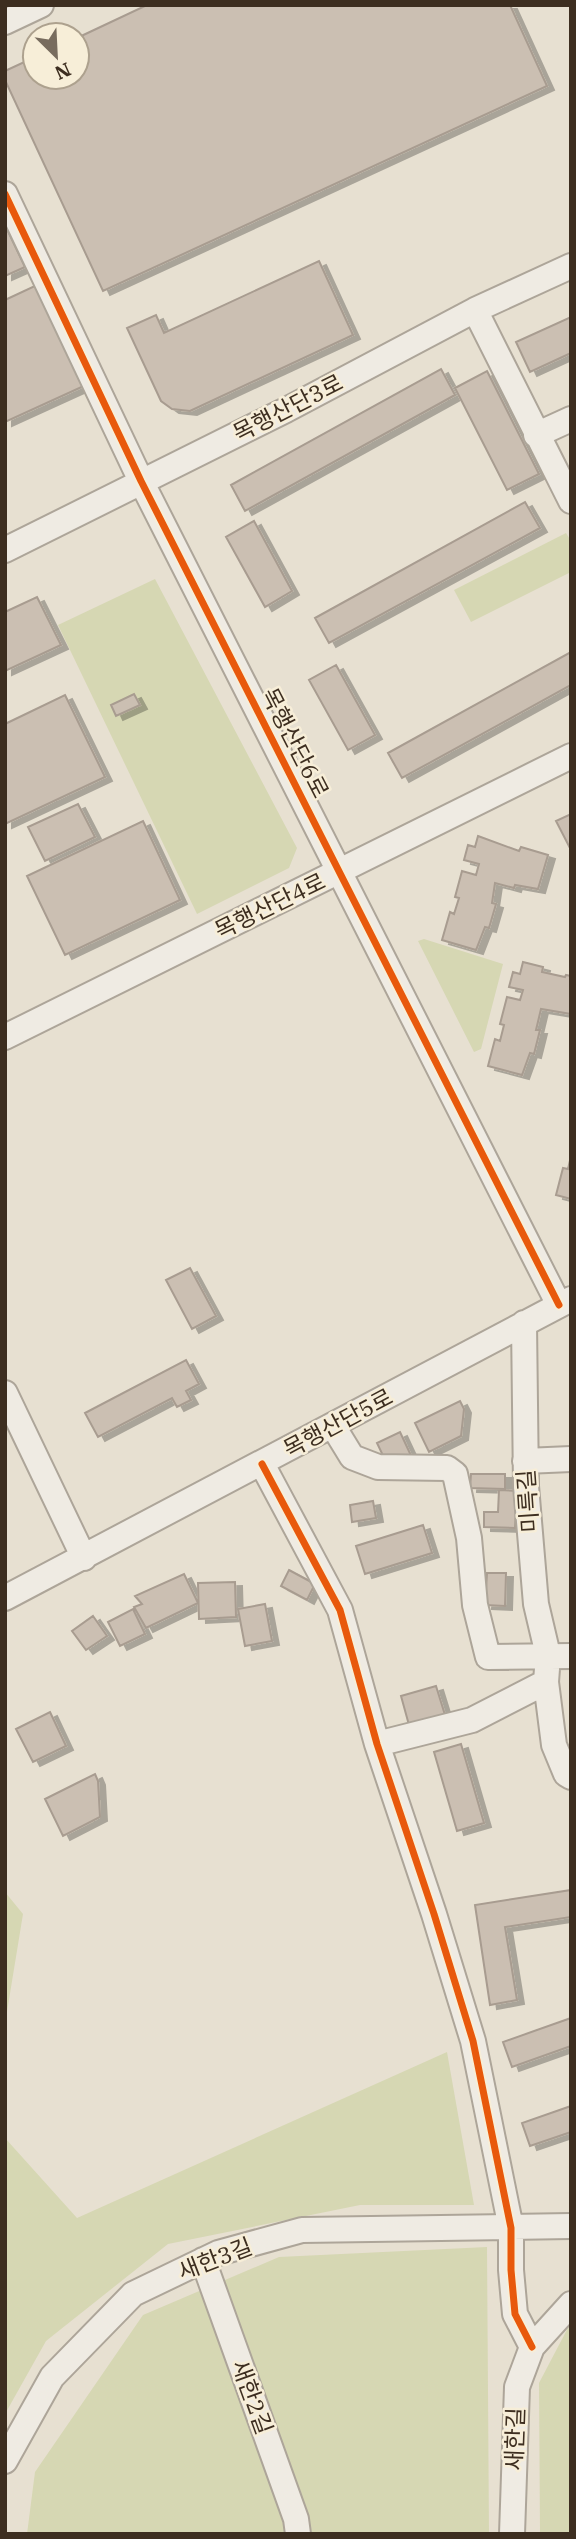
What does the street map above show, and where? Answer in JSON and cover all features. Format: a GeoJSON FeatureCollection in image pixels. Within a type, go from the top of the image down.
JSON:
{"type":"FeatureCollection","features":[{"type":"Feature","properties":{"kind":"street"},"geometry":{"type":"LineString","coordinates":[[5,22],[41,5]]}},
{"type":"Feature","properties":{"kind":"street","name":"목행산단6로"},"geometry":{"type":"LineString","coordinates":[[5,194],[141,481],[339,872],[565,1302]]}},
{"type":"Feature","properties":{"kind":"street","name":"목행산단3로"},"geometry":{"type":"LineString","coordinates":[[5,550],[286,410],[475,310],[571,266]]}},
{"type":"Feature","properties":{"kind":"street"},"geometry":{"type":"LineString","coordinates":[[475,310],[571,501]]}},
{"type":"Feature","properties":{"kind":"street"},"geometry":{"type":"LineString","coordinates":[[536,435],[571,418]]}},
{"type":"Feature","properties":{"kind":"street","name":"목행산단4로"},"geometry":{"type":"LineString","coordinates":[[5,1037],[571,756]]}},
{"type":"Feature","properties":{"kind":"street","name":"목행산단5로"},"geometry":{"type":"LineString","coordinates":[[5,1598],[565,1302]]}},
{"type":"Feature","properties":{"kind":"street","name":"미륵길"},"geometry":{"type":"LineString","coordinates":[[524,1323],[525,1461],[536,1604],[560,1655],[546,1682],[554,1745],[566,1774],[571,1777]]}},
{"type":"Feature","properties":{"kind":"street"},"geometry":{"type":"LineString","coordinates":[[5,1393],[84,1558]]}},
{"type":"Feature","properties":{"kind":"street"},"geometry":{"type":"LineString","coordinates":[[333,1426],[352,1457],[378,1467],[447,1468],[455,1474],[469,1538],[475,1605],[488,1657],[560,1655]]}},
{"type":"Feature","properties":{"kind":"street"},"geometry":{"type":"LineString","coordinates":[[525,1461],[571,1459]]}},
{"type":"Feature","properties":{"kind":"street"},"geometry":{"type":"LineString","coordinates":[[262,1464],[340,1610],[377,1744],[473,2041],[511,2228],[511,2270],[516,2314],[532,2347]]}},
{"type":"Feature","properties":{"kind":"street"},"geometry":{"type":"LineString","coordinates":[[377,1744],[472,1720],[546,1682]]}},
{"type":"Feature","properties":{"kind":"street"},"geometry":{"type":"LineString","coordinates":[[511,2228],[571,2226]]}},
{"type":"Feature","properties":{"kind":"street","name":"새한3길"},"geometry":{"type":"LineString","coordinates":[[5,2461],[52,2377],[133,2294],[218,2253],[302,2230],[511,2228]]}},
{"type":"Feature","properties":{"kind":"street","name":"새한2길"},"geometry":{"type":"LineString","coordinates":[[203,2260],[296,2519],[298,2534]]}},
{"type":"Feature","properties":{"kind":"street","name":"새한길"},"geometry":{"type":"LineString","coordinates":[[512,2534],[517,2387],[532,2347],[570,2307]]}},
{"type":"Feature","properties":{"kind":"green space"},"geometry":{"type":"Polygon","coordinates":[[[566,533],[571,541],[571,572],[471,622],[454,590],[566,533]]]}},
{"type":"Feature","properties":{"kind":"green space"},"geometry":{"type":"Polygon","coordinates":[[[155,579],[297,848],[289,868],[197,914],[58,625],[155,579]]]}},
{"type":"Feature","properties":{"kind":"green space"},"geometry":{"type":"Polygon","coordinates":[[[424,939],[503,964],[481,1049],[474,1052],[418,941],[424,939]]]}},
{"type":"Feature","properties":{"kind":"green space"},"geometry":{"type":"Polygon","coordinates":[[[5,1892],[23,1914],[5,2024],[5,1892]]]}},
{"type":"Feature","properties":{"kind":"green space"},"geometry":{"type":"Polygon","coordinates":[[[447,2052],[474,2205],[360,2205],[168,2244],[46,2341],[5,2414],[5,2138],[77,2218],[447,2052]]]}},
{"type":"Feature","properties":{"kind":"green space"},"geometry":{"type":"Polygon","coordinates":[[[487,2247],[489,2534],[27,2534],[35,2472],[143,2315],[279,2257],[487,2247]]]}},
{"type":"Feature","properties":{"kind":"green space"},"geometry":{"type":"Polygon","coordinates":[[[571,2322],[571,2534],[540,2534],[539,2383],[571,2322]]]}},
{"type":"Feature","properties":{"kind":"building"},"geometry":{"type":"Polygon","coordinates":[[[147,5],[510,5],[547,86],[103,291],[5,80],[5,71],[21,64],[21,91],[91,91],[91,31],[147,5]]]}},
{"type":"Feature","properties":{"kind":"building"},"geometry":{"type":"Polygon","coordinates":[[[5,225],[25,267],[5,276],[5,225]]]}},
{"type":"Feature","properties":{"kind":"building"},"geometry":{"type":"Polygon","coordinates":[[[319,261],[353,335],[190,411],[172,409],[161,401],[127,328],[156,315],[164,333],[319,261]]]}},
{"type":"Feature","properties":{"kind":"building"},"geometry":{"type":"Polygon","coordinates":[[[39,284],[86,385],[5,422],[5,300],[39,284]]]}},
{"type":"Feature","properties":{"kind":"building"},"geometry":{"type":"Polygon","coordinates":[[[571,317],[571,353],[530,372],[516,342],[571,317]]]}},
{"type":"Feature","properties":{"kind":"building"},"geometry":{"type":"Polygon","coordinates":[[[441,369],[455,395],[245,511],[231,485],[441,369]]]}},
{"type":"Feature","properties":{"kind":"building"},"geometry":{"type":"Polygon","coordinates":[[[487,371],[539,474],[507,490],[455,388],[487,371]]]}},
{"type":"Feature","properties":{"kind":"building"},"geometry":{"type":"Polygon","coordinates":[[[525,502],[540,528],[329,643],[315,618],[525,502]]]}},
{"type":"Feature","properties":{"kind":"building"},"geometry":{"type":"Polygon","coordinates":[[[254,521],[292,591],[265,607],[226,537],[254,521]]]}},
{"type":"Feature","properties":{"kind":"building"},"geometry":{"type":"Polygon","coordinates":[[[37,597],[61,645],[5,671],[5,612],[37,597]]]}},
{"type":"Feature","properties":{"kind":"building"},"geometry":{"type":"Polygon","coordinates":[[[571,652],[571,685],[402,778],[388,753],[571,652]]]}},
{"type":"Feature","properties":{"kind":"building"},"geometry":{"type":"Polygon","coordinates":[[[336,665],[375,735],[348,750],[309,680],[336,665]]]}},
{"type":"Feature","properties":{"kind":"building"},"geometry":{"type":"Polygon","coordinates":[[[134,694],[140,705],[116,716],[111,705],[134,694]]]}},
{"type":"Feature","properties":{"kind":"building"},"geometry":{"type":"Polygon","coordinates":[[[65,695],[105,777],[5,824],[5,724],[65,695]]]}},
{"type":"Feature","properties":{"kind":"building"},"geometry":{"type":"Polygon","coordinates":[[[78,804],[95,837],[45,861],[28,827],[78,804]]]}},
{"type":"Feature","properties":{"kind":"building"},"geometry":{"type":"Polygon","coordinates":[[[571,814],[571,850],[556,821],[571,814]]]}},
{"type":"Feature","properties":{"kind":"building"},"geometry":{"type":"Polygon","coordinates":[[[143,821],[180,900],[65,955],[27,876],[143,821]]]}},
{"type":"Feature","properties":{"kind":"building"},"geometry":{"type":"Polygon","coordinates":[[[478,836],[519,851],[521,847],[548,855],[538,889],[515,885],[514,888],[495,883],[492,903],[496,904],[489,928],[485,927],[476,950],[442,940],[450,912],[454,914],[459,898],[455,897],[462,871],[476,875],[479,864],[464,860],[468,845],[475,847],[478,836]]]}},
{"type":"Feature","properties":{"kind":"building"},"geometry":{"type":"Polygon","coordinates":[[[523,962],[543,967],[542,972],[571,976],[571,1014],[541,1009],[536,1030],[540,1030],[534,1054],[530,1053],[522,1075],[488,1066],[495,1039],[500,1041],[504,1025],[500,1024],[507,997],[520,1000],[523,990],[509,987],[513,972],[520,974],[523,962]]]}},
{"type":"Feature","properties":{"kind":"building"},"geometry":{"type":"Polygon","coordinates":[[[571,1156],[571,1199],[556,1195],[563,1168],[568,1169],[571,1156]]]}},
{"type":"Feature","properties":{"kind":"building"},"geometry":{"type":"Polygon","coordinates":[[[190,1268],[216,1316],[192,1329],[166,1280],[190,1268]]]}},
{"type":"Feature","properties":{"kind":"building"},"geometry":{"type":"Polygon","coordinates":[[[186,1360],[199,1384],[186,1391],[191,1400],[177,1407],[172,1398],[98,1437],[85,1413],[186,1360]]]}},
{"type":"Feature","properties":{"kind":"building"},"geometry":{"type":"Polygon","coordinates":[[[460,1401],[464,1409],[461,1436],[429,1452],[415,1423],[460,1401]]]}},
{"type":"Feature","properties":{"kind":"building"},"geometry":{"type":"Polygon","coordinates":[[[400,1432],[414,1462],[386,1462],[377,1443],[400,1432]]]}},
{"type":"Feature","properties":{"kind":"building"},"geometry":{"type":"Polygon","coordinates":[[[471,1474],[505,1474],[505,1489],[470,1488],[471,1474]]]}},
{"type":"Feature","properties":{"kind":"building"},"geometry":{"type":"Polygon","coordinates":[[[499,1490],[517,1491],[515,1528],[484,1527],[484,1512],[498,1512],[499,1490]]]}},
{"type":"Feature","properties":{"kind":"building"},"geometry":{"type":"Polygon","coordinates":[[[373,1501],[376,1518],[352,1522],[350,1505],[373,1501]]]}},
{"type":"Feature","properties":{"kind":"building"},"geometry":{"type":"Polygon","coordinates":[[[423,1525],[432,1553],[365,1574],[356,1546],[423,1525]]]}},
{"type":"Feature","properties":{"kind":"building"},"geometry":{"type":"Polygon","coordinates":[[[289,1570],[315,1584],[307,1600],[281,1586],[289,1570]]]}},
{"type":"Feature","properties":{"kind":"building"},"geometry":{"type":"Polygon","coordinates":[[[487,1573],[506,1573],[505,1606],[485,1605],[487,1573]]]}},
{"type":"Feature","properties":{"kind":"building"},"geometry":{"type":"Polygon","coordinates":[[[184,1574],[198,1603],[146,1628],[134,1607],[142,1604],[135,1596],[184,1574]]]}},
{"type":"Feature","properties":{"kind":"building"},"geometry":{"type":"Polygon","coordinates":[[[235,1582],[236,1617],[199,1619],[198,1583],[235,1582]]]}},
{"type":"Feature","properties":{"kind":"building"},"geometry":{"type":"Polygon","coordinates":[[[265,1604],[272,1641],[245,1646],[238,1609],[265,1604]]]}},
{"type":"Feature","properties":{"kind":"building"},"geometry":{"type":"Polygon","coordinates":[[[133,1609],[145,1634],[120,1646],[108,1622],[133,1609]]]}},
{"type":"Feature","properties":{"kind":"building"},"geometry":{"type":"Polygon","coordinates":[[[93,1616],[107,1636],[86,1650],[72,1631],[93,1616]]]}},
{"type":"Feature","properties":{"kind":"building"},"geometry":{"type":"Polygon","coordinates":[[[436,1686],[445,1715],[409,1725],[401,1696],[436,1686]]]}},
{"type":"Feature","properties":{"kind":"building"},"geometry":{"type":"Polygon","coordinates":[[[50,1712],[66,1746],[33,1762],[16,1729],[50,1712]]]}},
{"type":"Feature","properties":{"kind":"building"},"geometry":{"type":"Polygon","coordinates":[[[461,1744],[484,1823],[457,1831],[434,1752],[461,1744]]]}},
{"type":"Feature","properties":{"kind":"building"},"geometry":{"type":"Polygon","coordinates":[[[95,1774],[98,1781],[100,1817],[63,1836],[45,1799],[95,1774]]]}},
{"type":"Feature","properties":{"kind":"building"},"geometry":{"type":"Polygon","coordinates":[[[571,1890],[571,1917],[505,1927],[517,2000],[490,2005],[475,1905],[571,1890]]]}},
{"type":"Feature","properties":{"kind":"building"},"geometry":{"type":"Polygon","coordinates":[[[571,2018],[571,2046],[512,2067],[503,2042],[571,2018]]]}},
{"type":"Feature","properties":{"kind":"building"},"geometry":{"type":"Polygon","coordinates":[[[571,2106],[571,2132],[530,2146],[522,2123],[571,2106]]]}},
{"type":"Feature","properties":{"kind":"cycle path"},"geometry":{"type":"LineString","coordinates":[[5,194],[141,481],[559,1305]]}},
{"type":"Feature","properties":{"kind":"cycle path"},"geometry":{"type":"LineString","coordinates":[[262,1464],[340,1610],[377,1744],[473,2041],[511,2228],[515,2314],[532,2347]]}}]}
